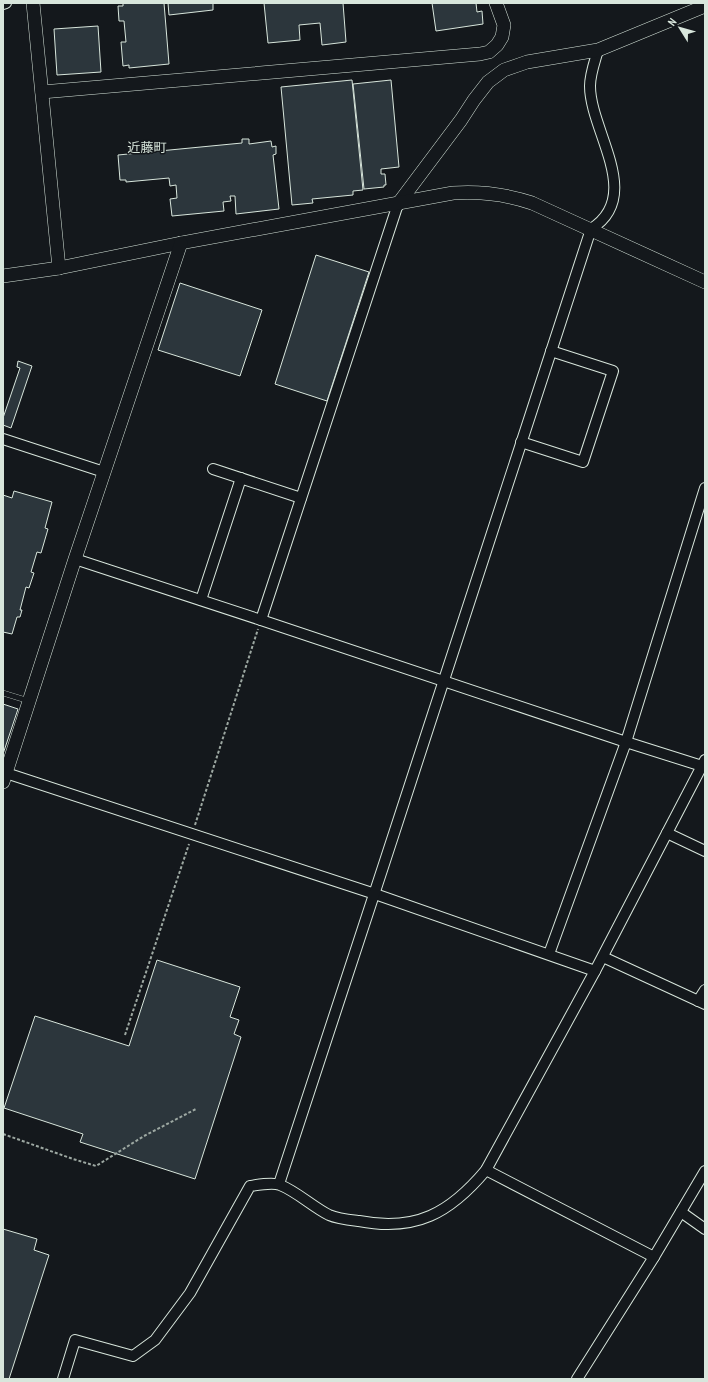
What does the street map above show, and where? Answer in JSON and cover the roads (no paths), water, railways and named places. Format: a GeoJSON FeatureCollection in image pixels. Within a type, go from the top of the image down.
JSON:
{"type":"FeatureCollection","features":[{"type":"Feature","properties":{"kind":"street"},"geometry":{"type":"LineString","coordinates":[[33,3],[59,268]]}},
{"type":"Feature","properties":{"kind":"street"},"geometry":{"type":"LineString","coordinates":[[42,92],[480,54],[489,52],[497,45],[502,37],[504,25],[496,3]]}},
{"type":"Feature","properties":{"kind":"street"},"geometry":{"type":"LineString","coordinates":[[261,620],[398,204],[488,82],[504,70],[527,62],[598,50],[705,6]]}},
{"type":"Feature","properties":{"kind":"street"},"geometry":{"type":"LineString","coordinates":[[279,1184],[591,229],[600,224],[614,203],[615,188],[611,163],[592,101],[590,85],[598,50]]}},
{"type":"Feature","properties":{"kind":"street"},"geometry":{"type":"LineString","coordinates":[[3,276],[59,268],[181,243],[454,193],[473,191],[492,192],[512,196],[532,203],[705,282]]}},
{"type":"Feature","properties":{"kind":"street"},"geometry":{"type":"LineString","coordinates":[[181,243],[75,559],[5,778],[375,894],[595,971]]}},
{"type":"Feature","properties":{"kind":"street"},"geometry":{"type":"LineString","coordinates":[[521,442],[583,462],[611,378],[613,371],[551,351]]}},
{"type":"Feature","properties":{"kind":"street"},"geometry":{"type":"LineString","coordinates":[[3,439],[104,472]]}},
{"type":"Feature","properties":{"kind":"street"},"geometry":{"type":"LineString","coordinates":[[213,469],[302,498]]}},
{"type":"Feature","properties":{"kind":"street"},"geometry":{"type":"LineString","coordinates":[[201,600],[241,478]]}},
{"type":"Feature","properties":{"kind":"street"},"geometry":{"type":"LineString","coordinates":[[549,954],[626,742],[705,488]]}},
{"type":"Feature","properties":{"kind":"street"},"geometry":{"type":"LineString","coordinates":[[63,1379],[75,1340],[133,1356],[155,1340],[190,1293],[250,1186],[279,1184],[331,1216],[377,1225],[400,1224],[424,1220],[456,1201],[473,1186],[486,1170],[603,957],[703,763],[626,742],[75,559]]}},
{"type":"Feature","properties":{"kind":"street"},"geometry":{"type":"LineString","coordinates":[[667,833],[705,851]]}},
{"type":"Feature","properties":{"kind":"street"},"geometry":{"type":"LineString","coordinates":[[603,957],[701,1003],[705,990]]}},
{"type":"Feature","properties":{"kind":"street"},"geometry":{"type":"LineString","coordinates":[[486,1170],[654,1257]]}},
{"type":"Feature","properties":{"kind":"street"},"geometry":{"type":"LineString","coordinates":[[577,1379],[654,1257],[705,1171]]}},
{"type":"Feature","properties":{"kind":"street"},"geometry":{"type":"LineString","coordinates":[[681,1212],[705,1229]]}},
{"type":"Feature","properties":{"kind":"lane"},"geometry":{"type":"LineString","coordinates":[[3,693],[30,702]]}},
{"type":"Feature","properties":{"kind":"district","name":"近藤町"},"geometry":{"type":"Point","coordinates":[147,147]}}]}
